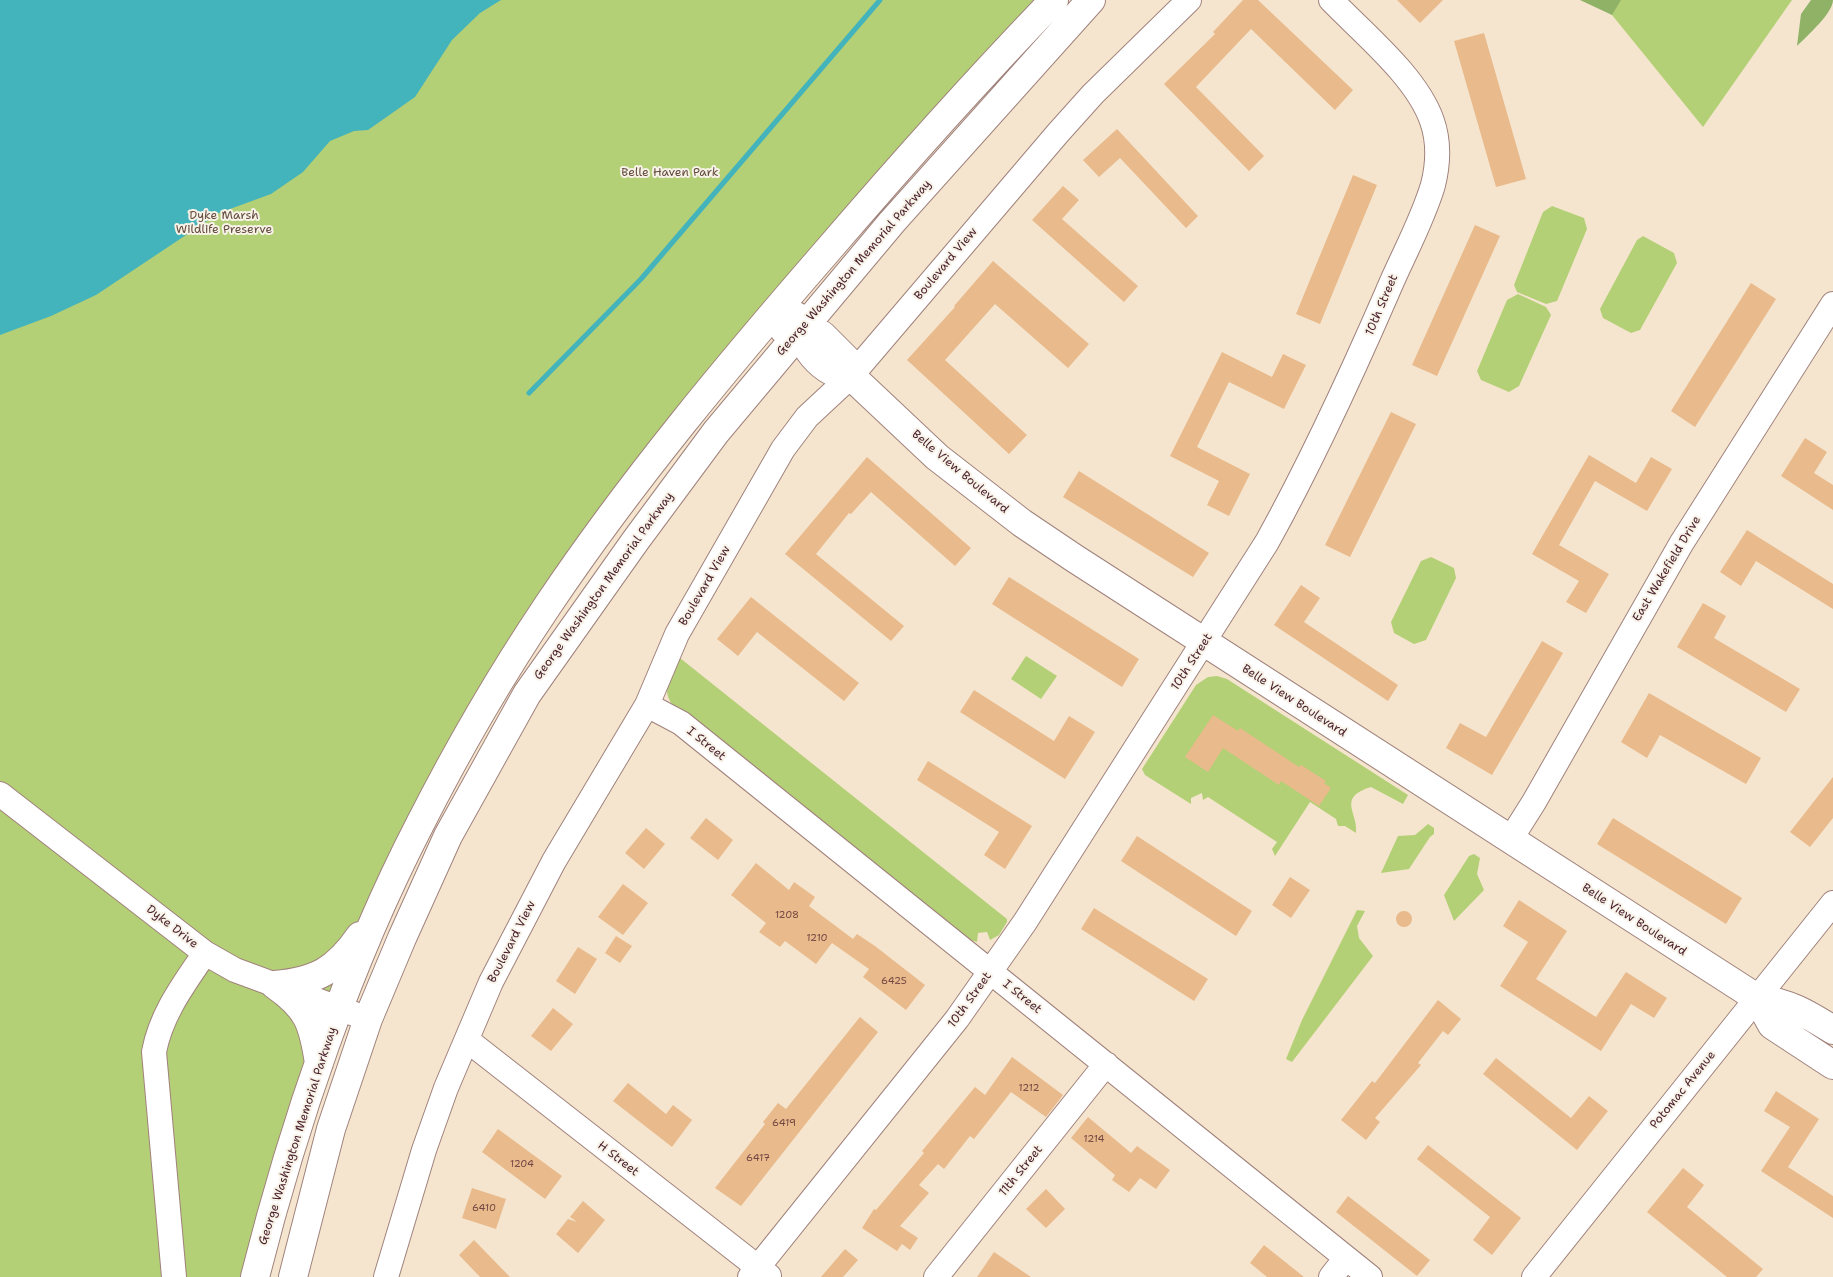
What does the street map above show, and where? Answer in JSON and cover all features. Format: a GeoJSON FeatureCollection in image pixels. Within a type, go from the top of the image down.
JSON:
{"type":"FeatureCollection","features":[{"type":"Feature","properties":{"kind":"main road","name":"George Washington Memorial Parkway"},"geometry":{"type":"LineString","coordinates":[[255,1277],[279,1189],[319,1063],[384,900],[420,825],[452,766],[547,606],[621,503],[694,408],[752,338],[940,121],[1054,0]]}},
{"type":"Feature","properties":{"kind":"main road","name":"George Washington Memorial Parkway"},"geometry":{"type":"LineString","coordinates":[[293,1277],[331,1129],[368,1019],[448,836],[528,694],[636,540],[716,432],[799,330],[958,147],[1091,0]]}},
{"type":"Feature","properties":{"kind":"main road"},"geometry":{"type":"LineString","coordinates":[[752,338],[775,330],[799,330],[796,319],[798,304],[822,257]]}},
{"type":"Feature","properties":{"kind":"main road","name":"Belle View Boulevard"},"geometry":{"type":"LineString","coordinates":[[799,330],[808,352],[830,371],[840,376],[851,376],[937,457],[1001,507],[1074,558],[1757,998],[1783,1002],[1804,1012],[1833,1030]]}},
{"type":"Feature","properties":{"kind":"main road"},"geometry":{"type":"LineString","coordinates":[[275,985],[304,982],[330,970],[353,946],[384,900]]}},
{"type":"Feature","properties":{"kind":"main road"},"geometry":{"type":"LineString","coordinates":[[275,985],[295,1000],[306,1014],[313,1029],[319,1063]]}},
{"type":"Feature","properties":{"kind":"main road","name":"Belle View Boulevard"},"geometry":{"type":"LineString","coordinates":[[1757,998],[1772,1025],[1833,1065]]}},
{"type":"Feature","properties":{"kind":"street","name":"Boulevard View"},"geometry":{"type":"LineString","coordinates":[[386,1277],[424,1150],[446,1088],[491,982],[523,918],[647,705],[677,634],[783,449],[807,416],[851,376],[1093,94],[1189,0]]}},
{"type":"Feature","properties":{"kind":"street","name":"10th Street"},"geometry":{"type":"LineString","coordinates":[[759,1274],[957,1019],[1018,933],[1267,542],[1323,437],[1433,184],[1437,144],[1433,123],[1422,97],[1407,77],[1331,0]]}},
{"type":"Feature","properties":{"kind":"street","name":"East Wakefield Drive"},"geometry":{"type":"LineString","coordinates":[[1510,840],[1534,802],[1682,544],[1833,304]]}},
{"type":"Feature","properties":{"kind":"street","name":"I Street"},"geometry":{"type":"LineString","coordinates":[[647,705],[681,723],[1370,1277]]}},
{"type":"Feature","properties":{"kind":"street","name":"Dyke Drive"},"geometry":{"type":"LineString","coordinates":[[0,794],[205,953],[235,970],[368,1019]]}},
{"type":"Feature","properties":{"kind":"street","name":"Potomac Avenue"},"geometry":{"type":"LineString","coordinates":[[1534,1277],[1833,903]]}},
{"type":"Feature","properties":{"kind":"street"},"geometry":{"type":"LineString","coordinates":[[174,1277],[154,1052],[157,1034],[166,1014],[205,953]]}},
{"type":"Feature","properties":{"kind":"street","name":"H Street"},"geometry":{"type":"LineString","coordinates":[[467,1040],[759,1274]]}},
{"type":"Feature","properties":{"kind":"street","name":"11th Street"},"geometry":{"type":"LineString","coordinates":[[936,1277],[1106,1064]]}},
{"type":"Feature","properties":{"kind":"street"},"geometry":{"type":"LineString","coordinates":[[1331,1277],[1346,1258]]}},
{"type":"Feature","properties":{"kind":"green space","name":"Belle Haven Park"},"geometry":{"type":"Polygon","coordinates":[[[0,0],[1057,0],[549,582],[403,826],[340,1008],[257,1277],[0,1277],[0,0]]]}},
{"type":"Feature","properties":{"kind":"green space"},"geometry":{"type":"Polygon","coordinates":[[[1580,0],[1621,0],[1612,15],[1580,0]]]}},
{"type":"Feature","properties":{"kind":"green space"},"geometry":{"type":"Polygon","coordinates":[[[1592,0],[1792,0],[1703,127],[1612,15],[1592,0]]]}},
{"type":"Feature","properties":{"kind":"green space"},"geometry":{"type":"Polygon","coordinates":[[[1811,0],[1833,0],[1824,18],[1797,46],[1801,14],[1811,0]]]}},
{"type":"Feature","properties":{"kind":"green space"},"geometry":{"type":"Polygon","coordinates":[[[1552,206],[1584,218],[1587,229],[1557,301],[1546,304],[1517,292],[1514,285],[1543,212],[1552,206]]]}},
{"type":"Feature","properties":{"kind":"green space"},"geometry":{"type":"Polygon","coordinates":[[[1643,236],[1674,253],[1677,263],[1640,330],[1631,333],[1603,318],[1600,309],[1637,240],[1643,236]]]}},
{"type":"Feature","properties":{"kind":"green space"},"geometry":{"type":"Polygon","coordinates":[[[1518,294],[1546,307],[1551,315],[1519,386],[1509,392],[1481,380],[1477,371],[1507,300],[1518,294]]]}},
{"type":"Feature","properties":{"kind":"green space"},"geometry":{"type":"Polygon","coordinates":[[[1431,557],[1454,568],[1456,578],[1426,640],[1414,644],[1394,633],[1391,622],[1421,561],[1431,557]]]}},
{"type":"Feature","properties":{"kind":"green space"},"geometry":{"type":"Polygon","coordinates":[[[1026,656],[1057,676],[1041,699],[1011,679],[1026,656]]]}},
{"type":"Feature","properties":{"kind":"green space"},"geometry":{"type":"Polygon","coordinates":[[[677,658],[680,658],[1007,919],[999,935],[990,940],[987,932],[978,933],[977,942],[967,939],[672,704],[667,693],[667,687],[677,658]]]}},
{"type":"Feature","properties":{"kind":"green space"},"geometry":{"type":"Polygon","coordinates":[[[1217,676],[1227,679],[1408,795],[1403,804],[1371,787],[1360,791],[1354,796],[1352,801],[1356,833],[1345,826],[1338,826],[1336,819],[1310,802],[1275,856],[1272,849],[1277,842],[1208,797],[1203,800],[1202,793],[1191,798],[1191,804],[1145,775],[1142,769],[1196,685],[1208,677],[1217,676]]]}},
{"type":"Feature","properties":{"kind":"green space"},"geometry":{"type":"Polygon","coordinates":[[[1428,824],[1434,828],[1434,834],[1430,837],[1409,869],[1381,873],[1398,836],[1415,835],[1428,824]]]}},
{"type":"Feature","properties":{"kind":"green space"},"geometry":{"type":"Polygon","coordinates":[[[1474,854],[1480,858],[1477,874],[1484,890],[1454,921],[1444,895],[1469,856],[1474,854]]]}},
{"type":"Feature","properties":{"kind":"green space"},"geometry":{"type":"Polygon","coordinates":[[[1357,910],[1365,911],[1357,926],[1359,938],[1373,956],[1292,1062],[1286,1059],[1302,1020],[1357,910]]]}},
{"type":"Feature","properties":{"kind":"water"},"geometry":{"type":"Polygon","coordinates":[[[0,0],[501,0],[480,13],[452,40],[415,97],[368,130],[354,131],[330,141],[303,172],[271,194],[219,213],[96,295],[51,316],[0,335],[0,0]]]}},
{"type":"Feature","properties":{"kind":"building"},"geometry":{"type":"Polygon","coordinates":[[[1243,0],[1258,0],[1353,90],[1335,110],[1251,29],[1196,87],[1264,156],[1249,171],[1164,84],[1215,34],[1213,32],[1243,0]]]}},
{"type":"Feature","properties":{"kind":"building"},"geometry":{"type":"Polygon","coordinates":[[[1397,0],[1443,0],[1420,23],[1397,0]]]}},
{"type":"Feature","properties":{"kind":"building"},"geometry":{"type":"Polygon","coordinates":[[[1484,33],[1526,179],[1496,187],[1454,41],[1484,33]]]}},
{"type":"Feature","properties":{"kind":"building"},"geometry":{"type":"Polygon","coordinates":[[[1117,129],[1198,216],[1186,228],[1120,158],[1099,177],[1083,160],[1117,129]]]}},
{"type":"Feature","properties":{"kind":"building"},"geometry":{"type":"Polygon","coordinates":[[[1353,175],[1377,185],[1320,324],[1296,314],[1353,175]]]}},
{"type":"Feature","properties":{"kind":"building"},"geometry":{"type":"Polygon","coordinates":[[[1063,186],[1079,200],[1062,219],[1138,286],[1124,302],[1032,220],[1063,186]]]}},
{"type":"Feature","properties":{"kind":"building"},"geometry":{"type":"Polygon","coordinates":[[[1475,225],[1500,236],[1437,376],[1412,365],[1475,225]]]}},
{"type":"Feature","properties":{"kind":"building"},"geometry":{"type":"Polygon","coordinates":[[[993,261],[1089,344],[1068,368],[995,304],[945,360],[1027,435],[1009,454],[907,360],[993,261]]]}},
{"type":"Feature","properties":{"kind":"building"},"geometry":{"type":"Polygon","coordinates":[[[1751,283],[1776,299],[1695,427],[1671,411],[1751,283]]]}},
{"type":"Feature","properties":{"kind":"building"},"geometry":{"type":"Polygon","coordinates":[[[1222,352],[1272,377],[1283,354],[1306,365],[1284,409],[1229,382],[1197,447],[1250,474],[1229,516],[1207,505],[1219,481],[1170,456],[1222,352]]]}},
{"type":"Feature","properties":{"kind":"building"},"geometry":{"type":"Polygon","coordinates":[[[1391,412],[1416,424],[1350,557],[1325,545],[1391,412]]]}},
{"type":"Feature","properties":{"kind":"building"},"geometry":{"type":"Polygon","coordinates":[[[1805,438],[1827,452],[1814,473],[1833,485],[1833,510],[1781,476],[1805,438]]]}},
{"type":"Feature","properties":{"kind":"building"},"geometry":{"type":"Polygon","coordinates":[[[1589,455],[1636,483],[1651,457],[1672,469],[1647,511],[1595,481],[1559,545],[1609,574],[1586,613],[1566,602],[1579,581],[1532,554],[1589,455]]]}},
{"type":"Feature","properties":{"kind":"building"},"geometry":{"type":"Polygon","coordinates":[[[867,457],[971,548],[955,566],[871,492],[851,514],[849,513],[816,554],[904,626],[891,641],[785,554],[867,457]]]}},
{"type":"Feature","properties":{"kind":"building"},"geometry":{"type":"Polygon","coordinates":[[[1079,471],[1209,553],[1193,577],[1063,497],[1079,471]]]}},
{"type":"Feature","properties":{"kind":"building"},"geometry":{"type":"Polygon","coordinates":[[[1747,530],[1833,584],[1833,609],[1756,561],[1741,586],[1720,572],[1747,530]]]}},
{"type":"Feature","properties":{"kind":"building"},"geometry":{"type":"Polygon","coordinates":[[[1009,577],[1139,659],[1122,687],[992,604],[1009,577]]]}},
{"type":"Feature","properties":{"kind":"building"},"geometry":{"type":"Polygon","coordinates":[[[1301,585],[1320,598],[1304,622],[1398,685],[1388,701],[1274,625],[1301,585]]]}},
{"type":"Feature","properties":{"kind":"building"},"geometry":{"type":"Polygon","coordinates":[[[751,597],[859,683],[844,701],[757,632],[738,656],[717,639],[751,597]]]}},
{"type":"Feature","properties":{"kind":"building"},"geometry":{"type":"Polygon","coordinates":[[[1703,603],[1726,616],[1714,638],[1800,689],[1786,712],[1677,647],[1703,603]]]}},
{"type":"Feature","properties":{"kind":"building"},"geometry":{"type":"Polygon","coordinates":[[[1542,641],[1563,653],[1492,775],[1446,748],[1460,723],[1486,737],[1542,641]]]}},
{"type":"Feature","properties":{"kind":"building"},"geometry":{"type":"Polygon","coordinates":[[[974,690],[1054,741],[1069,716],[1095,732],[1065,779],[960,712],[974,690]]]}},
{"type":"Feature","properties":{"kind":"building"},"geometry":{"type":"Polygon","coordinates":[[[1649,693],[1761,758],[1746,784],[1660,735],[1647,758],[1621,742],[1649,693]]]}},
{"type":"Feature","properties":{"kind":"building"},"geometry":{"type":"Polygon","coordinates":[[[1213,715],[1238,731],[1240,728],[1299,767],[1301,765],[1326,781],[1324,783],[1331,788],[1319,806],[1281,781],[1279,785],[1223,748],[1208,772],[1185,757],[1213,715]]]}},
{"type":"Feature","properties":{"kind":"building"},"geometry":{"type":"Polygon","coordinates":[[[928,761],[1032,826],[1005,869],[984,855],[999,832],[917,780],[928,761]]]}},
{"type":"Feature","properties":{"kind":"building"},"geometry":{"type":"Polygon","coordinates":[[[1833,777],[1833,818],[1810,847],[1790,832],[1833,777]]]}},
{"type":"Feature","properties":{"kind":"building"},"geometry":{"type":"Polygon","coordinates":[[[706,818],[733,840],[718,860],[690,838],[706,818]]]}},
{"type":"Feature","properties":{"kind":"building"},"geometry":{"type":"Polygon","coordinates":[[[1613,818],[1742,898],[1726,924],[1597,844],[1613,818]]]}},
{"type":"Feature","properties":{"kind":"building"},"geometry":{"type":"Polygon","coordinates":[[[646,828],[665,844],[644,869],[625,853],[646,828]]]}},
{"type":"Feature","properties":{"kind":"building"},"geometry":{"type":"Polygon","coordinates":[[[1137,836],[1252,911],[1236,936],[1121,861],[1137,836]]]}},
{"type":"Feature","properties":{"kind":"building"},"geometry":{"type":"Polygon","coordinates":[[[756,863],[789,890],[794,882],[815,897],[809,906],[853,939],[857,934],[875,946],[925,985],[906,1010],[863,977],[869,969],[832,943],[816,964],[785,941],[780,947],[759,932],[766,923],[731,895],[756,863]]]}},
{"type":"Feature","properties":{"kind":"building"},"geometry":{"type":"Polygon","coordinates":[[[1290,877],[1310,890],[1291,918],[1272,905],[1290,877]]]}},
{"type":"Feature","properties":{"kind":"building"},"geometry":{"type":"Polygon","coordinates":[[[623,884],[648,903],[623,935],[598,917],[623,884]]]}},
{"type":"Feature","properties":{"kind":"building"},"geometry":{"type":"Polygon","coordinates":[[[1519,900],[1567,931],[1536,979],[1596,1017],[1626,972],[1667,998],[1654,1018],[1631,1004],[1601,1051],[1500,986],[1528,942],[1503,926],[1519,900]]]}},
{"type":"Feature","properties":{"kind":"building"},"geometry":{"type":"Polygon","coordinates":[[[1094,908],[1208,979],[1194,1001],[1081,929],[1094,908]]]}},
{"type":"Feature","properties":{"kind":"building"},"geometry":{"type":"Polygon","coordinates":[[[1404,911],[1410,913],[1412,919],[1410,925],[1404,927],[1398,925],[1396,919],[1398,913],[1404,911]]]}},
{"type":"Feature","properties":{"kind":"building"},"geometry":{"type":"Polygon","coordinates":[[[616,936],[632,946],[620,963],[605,953],[616,936]]]}},
{"type":"Feature","properties":{"kind":"building"},"geometry":{"type":"Polygon","coordinates":[[[578,947],[597,959],[575,994],[556,981],[578,947]]]}},
{"type":"Feature","properties":{"kind":"building"},"geometry":{"type":"Polygon","coordinates":[[[1438,1000],[1461,1019],[1448,1035],[1443,1031],[1418,1063],[1421,1065],[1375,1118],[1380,1122],[1366,1140],[1341,1120],[1372,1081],[1375,1083],[1438,1000]]]}},
{"type":"Feature","properties":{"kind":"building"},"geometry":{"type":"Polygon","coordinates":[[[553,1008],[573,1024],[551,1051],[531,1036],[553,1008]]]}},
{"type":"Feature","properties":{"kind":"building"},"geometry":{"type":"Polygon","coordinates":[[[860,1017],[878,1032],[741,1206],[715,1188],[765,1124],[763,1122],[778,1103],[786,1109],[860,1017]]]}},
{"type":"Feature","properties":{"kind":"building"},"geometry":{"type":"Polygon","coordinates":[[[1012,1057],[1063,1095],[1046,1117],[1011,1092],[974,1139],[970,1136],[944,1169],[938,1164],[919,1185],[929,1193],[900,1226],[918,1238],[910,1250],[902,1244],[897,1251],[862,1228],[874,1209],[876,1210],[924,1153],[922,1151],[975,1087],[985,1095],[1012,1057]]]}},
{"type":"Feature","properties":{"kind":"building"},"geometry":{"type":"Polygon","coordinates":[[[1496,1058],[1571,1118],[1589,1096],[1608,1111],[1577,1150],[1483,1074],[1496,1058]]]}},
{"type":"Feature","properties":{"kind":"building"},"geometry":{"type":"Polygon","coordinates":[[[628,1083],[666,1114],[673,1105],[692,1120],[672,1147],[613,1101],[628,1083]]]}},
{"type":"Feature","properties":{"kind":"building"},"geometry":{"type":"Polygon","coordinates":[[[1776,1091],[1819,1119],[1788,1167],[1833,1196],[1833,1218],[1761,1171],[1790,1127],[1764,1111],[1776,1091]]]}},
{"type":"Feature","properties":{"kind":"building"},"geometry":{"type":"Polygon","coordinates":[[[1088,1117],[1131,1153],[1137,1146],[1170,1170],[1156,1189],[1140,1178],[1129,1192],[1112,1180],[1115,1175],[1071,1138],[1088,1117]]]}},
{"type":"Feature","properties":{"kind":"building"},"geometry":{"type":"Polygon","coordinates":[[[498,1129],[562,1176],[545,1199],[482,1152],[498,1129]]]}},
{"type":"Feature","properties":{"kind":"building"},"geometry":{"type":"Polygon","coordinates":[[[1428,1145],[1521,1218],[1492,1255],[1473,1240],[1490,1217],[1417,1159],[1428,1145]]]}},
{"type":"Feature","properties":{"kind":"building"},"geometry":{"type":"Polygon","coordinates":[[[1683,1168],[1704,1185],[1687,1207],[1763,1269],[1756,1277],[1727,1277],[1647,1212],[1683,1168]]]}},
{"type":"Feature","properties":{"kind":"building"},"geometry":{"type":"Polygon","coordinates":[[[472,1188],[506,1199],[496,1229],[462,1218],[472,1188]]]}},
{"type":"Feature","properties":{"kind":"building"},"geometry":{"type":"Polygon","coordinates":[[[1046,1189],[1065,1209],[1046,1228],[1026,1209],[1046,1189]]]}},
{"type":"Feature","properties":{"kind":"building"},"geometry":{"type":"Polygon","coordinates":[[[1348,1196],[1430,1260],[1417,1276],[1336,1212],[1348,1196]]]}},
{"type":"Feature","properties":{"kind":"building"},"geometry":{"type":"Polygon","coordinates":[[[583,1201],[605,1220],[578,1253],[556,1234],[568,1219],[577,1222],[570,1217],[583,1201]]]}},
{"type":"Feature","properties":{"kind":"building"},"geometry":{"type":"Polygon","coordinates":[[[474,1240],[510,1277],[480,1277],[459,1255],[474,1240]]]}},
{"type":"Feature","properties":{"kind":"building"},"geometry":{"type":"Polygon","coordinates":[[[1264,1245],[1304,1277],[1267,1277],[1250,1263],[1264,1245]]]}},
{"type":"Feature","properties":{"kind":"building"},"geometry":{"type":"Polygon","coordinates":[[[845,1249],[858,1260],[843,1277],[821,1277],[845,1249]]]}},
{"type":"Feature","properties":{"kind":"building"},"geometry":{"type":"Polygon","coordinates":[[[994,1252],[1031,1277],[977,1277],[994,1252]]]}},
{"type":"Feature","properties":{"kind":"waterway"},"geometry":{"type":"LineString","coordinates":[[529,393],[641,279],[880,0]]}},
{"type":"Feature","properties":{"kind":"park label","name":"Dyke Marsh Wildlife Preserve"},"geometry":{"type":"Point","coordinates":[224,223]}}]}
